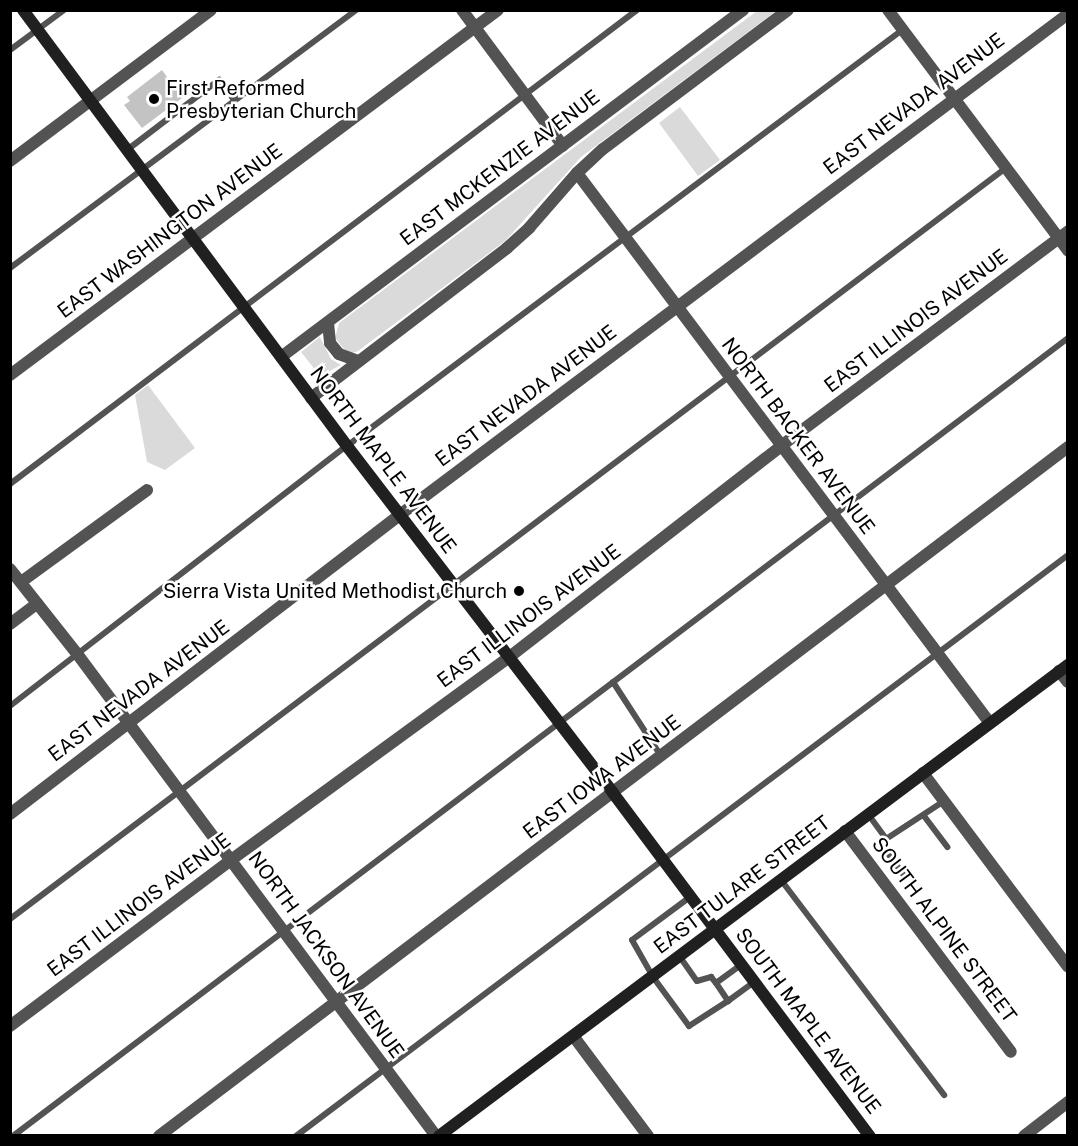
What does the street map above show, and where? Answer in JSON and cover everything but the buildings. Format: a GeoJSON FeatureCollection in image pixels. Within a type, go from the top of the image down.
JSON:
{"type":"FeatureCollection","features":[{"type":"Feature","properties":{"kind":"main road","name":"NORTH MAPLE AVENUE"},"geometry":{"type":"LineString","coordinates":[[23,10],[347,446],[401,514],[715,930]]}},
{"type":"Feature","properties":{"kind":"main road","name":"EAST TULARE STREET"},"geometry":{"type":"LineString","coordinates":[[437,1136],[574,1037],[1063,668]]}},
{"type":"Feature","properties":{"kind":"main road","name":"SOUTH MAPLE AVENUE"},"geometry":{"type":"LineString","coordinates":[[715,930],[870,1136]]}},
{"type":"Feature","properties":{"kind":"street"},"geometry":{"type":"LineString","coordinates":[[10,161],[212,10]]}},
{"type":"Feature","properties":{"kind":"street"},"geometry":{"type":"LineString","coordinates":[[462,10],[562,146]]}},
{"type":"Feature","properties":{"kind":"street","name":"EAST WASHINGTON AVENUE"},"geometry":{"type":"LineString","coordinates":[[10,375],[498,10]]}},
{"type":"Feature","properties":{"kind":"street","name":"EAST MCKENZIE AVENUE"},"geometry":{"type":"LineString","coordinates":[[281,357],[743,10]]}},
{"type":"Feature","properties":{"kind":"street"},"geometry":{"type":"LineString","coordinates":[[311,398],[507,248],[529,228],[577,173],[603,149],[788,10]]}},
{"type":"Feature","properties":{"kind":"street"},"geometry":{"type":"LineString","coordinates":[[888,10],[1006,168],[1063,234],[1068,251]]}},
{"type":"Feature","properties":{"kind":"street","name":"EAST NEVADA AVENUE"},"geometry":{"type":"LineString","coordinates":[[10,814],[401,514],[1068,14]]}},
{"type":"Feature","properties":{"kind":"street","name":"NORTH BACKER AVENUE"},"geometry":{"type":"LineString","coordinates":[[577,173],[989,722]]}},
{"type":"Feature","properties":{"kind":"street","name":"EAST ILLINOIS AVENUE"},"geometry":{"type":"LineString","coordinates":[[10,1026],[231,860],[508,658],[781,446],[1063,234]]}},
{"type":"Feature","properties":{"kind":"street"},"geometry":{"type":"LineString","coordinates":[[328,323],[330,343],[339,354],[358,361]]}},
{"type":"Feature","properties":{"kind":"street","name":"EAST IOWA AVENUE"},"geometry":{"type":"LineString","coordinates":[[159,1136],[1068,447]]}},
{"type":"Feature","properties":{"kind":"street"},"geometry":{"type":"LineString","coordinates":[[21,582],[147,489]]}},
{"type":"Feature","properties":{"kind":"street","name":"NORTH JACKSON AVENUE"},"geometry":{"type":"LineString","coordinates":[[10,569],[78,655],[437,1136]]}},
{"type":"Feature","properties":{"kind":"street"},"geometry":{"type":"LineString","coordinates":[[10,624],[38,604]]}},
{"type":"Feature","properties":{"kind":"street"},"geometry":{"type":"LineString","coordinates":[[1063,668],[1068,682]]}},
{"type":"Feature","properties":{"kind":"street"},"geometry":{"type":"LineString","coordinates":[[923,773],[1068,967]]}},
{"type":"Feature","properties":{"kind":"street","name":"SOUTH ALPINE STREET"},"geometry":{"type":"LineString","coordinates":[[845,831],[1011,1052]]}},
{"type":"Feature","properties":{"kind":"street"},"geometry":{"type":"LineString","coordinates":[[574,1037],[648,1136]]}},
{"type":"Feature","properties":{"kind":"street"},"geometry":{"type":"LineString","coordinates":[[1024,1136],[1068,1102]]}},
{"type":"Feature","properties":{"kind":"lane"},"geometry":{"type":"LineString","coordinates":[[10,50],[64,10]]}},
{"type":"Feature","properties":{"kind":"lane"},"geometry":{"type":"LineString","coordinates":[[10,268],[356,10]]}},
{"type":"Feature","properties":{"kind":"lane"},"geometry":{"type":"LineString","coordinates":[[10,484],[637,10]]}},
{"type":"Feature","properties":{"kind":"lane"},"geometry":{"type":"LineString","coordinates":[[10,706],[347,446],[902,30]]}},
{"type":"Feature","properties":{"kind":"lane"},"geometry":{"type":"LineString","coordinates":[[127,150],[219,80],[236,101]]}},
{"type":"Feature","properties":{"kind":"lane"},"geometry":{"type":"LineString","coordinates":[[10,919],[181,793],[1006,168]]}},
{"type":"Feature","properties":{"kind":"lane"},"geometry":{"type":"LineString","coordinates":[[13,1136],[1068,338]]}},
{"type":"Feature","properties":{"kind":"lane"},"geometry":{"type":"LineString","coordinates":[[296,1136],[1068,555]]}},
{"type":"Feature","properties":{"kind":"lane"},"geometry":{"type":"LineString","coordinates":[[613,682],[661,756]]}},
{"type":"Feature","properties":{"kind":"lane"},"geometry":{"type":"LineString","coordinates":[[886,839],[944,801]]}},
{"type":"Feature","properties":{"kind":"lane"},"geometry":{"type":"LineString","coordinates":[[868,814],[886,839],[887,852],[904,875]]}},
{"type":"Feature","properties":{"kind":"lane"},"geometry":{"type":"LineString","coordinates":[[924,816],[947,846]]}},
{"type":"Feature","properties":{"kind":"lane"},"geometry":{"type":"LineString","coordinates":[[781,880],[944,1095]]}},
{"type":"Feature","properties":{"kind":"lane"},"geometry":{"type":"LineString","coordinates":[[690,897],[632,940],[653,977],[689,1026],[754,982]]}},
{"type":"Feature","properties":{"kind":"lane"},"geometry":{"type":"LineString","coordinates":[[680,957],[698,981],[711,977],[728,1001]]}},
{"type":"Feature","properties":{"kind":"lane"},"geometry":{"type":"LineString","coordinates":[[716,983],[741,965]]}},
{"type":"Feature","properties":{"kind":"shaded area"},"geometry":{"type":"Polygon","coordinates":[[[757,11],[776,11],[581,157],[505,241],[358,351],[352,353],[344,349],[335,338],[339,323],[757,11]]]}},
{"type":"Feature","properties":{"kind":"shaded area"},"geometry":{"type":"Polygon","coordinates":[[[680,107],[720,160],[698,176],[659,123],[680,107]]]}},
{"type":"Feature","properties":{"kind":"shaded area"},"geometry":{"type":"Polygon","coordinates":[[[320,337],[331,359],[341,365],[320,376],[301,352],[320,337]]]}},
{"type":"Feature","properties":{"kind":"shaded area"},"geometry":{"type":"Polygon","coordinates":[[[148,385],[195,448],[165,470],[147,462],[135,395],[148,385]]]}},
{"type":"Feature","properties":{"kind":"place","name":"First Reformed Presbyterian Church"},"geometry":{"type":"Point","coordinates":[154,99]}},
{"type":"Feature","properties":{"kind":"place","name":"Sierra Vista United Methodist Church"},"geometry":{"type":"Point","coordinates":[519,591]}}]}
